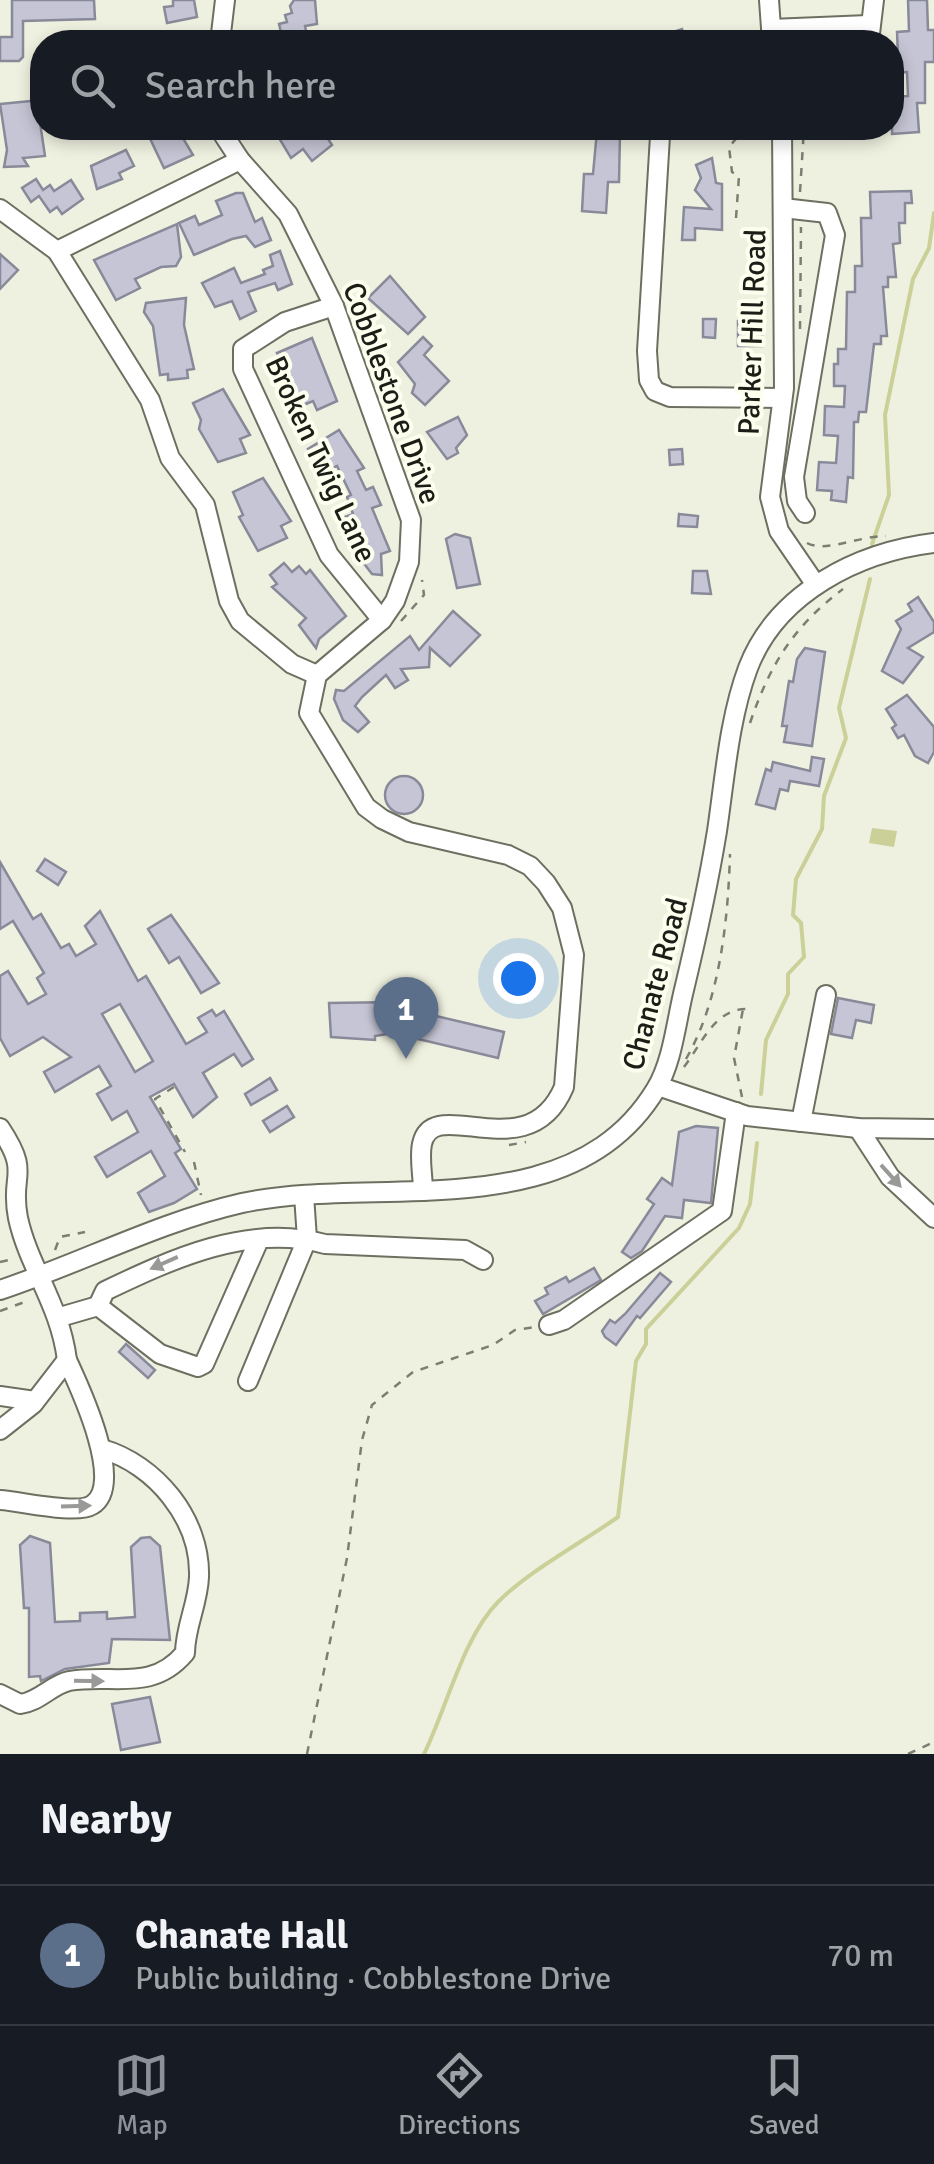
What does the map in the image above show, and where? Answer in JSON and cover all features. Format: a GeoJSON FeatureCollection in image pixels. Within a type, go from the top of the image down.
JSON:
{"type":"FeatureCollection","features":[{"type":"Feature","properties":{"kind":"street"},"geometry":{"type":"LineString","coordinates":[[221,30],[225,0]]}},
{"type":"Feature","properties":{"kind":"street"},"geometry":{"type":"LineString","coordinates":[[769,0],[772,30]]}},
{"type":"Feature","properties":{"kind":"street"},"geometry":{"type":"LineString","coordinates":[[870,30],[874,0]]}},
{"type":"Feature","properties":{"kind":"street","name":"Cobblestone Drive"},"geometry":{"type":"LineString","coordinates":[[227,140],[288,214],[334,306],[411,520],[408,562],[389,623],[317,674]]}},
{"type":"Feature","properties":{"kind":"street"},"geometry":{"type":"LineString","coordinates":[[660,140],[647,315],[648,380],[655,391],[670,397],[807,389]]}},
{"type":"Feature","properties":{"kind":"street","name":"Parker Hill Road"},"geometry":{"type":"LineString","coordinates":[[782,140],[783,393],[770,497],[778,531],[816,585]]}},
{"type":"Feature","properties":{"kind":"street"},"geometry":{"type":"LineString","coordinates":[[57,251],[240,160]]}},
{"type":"Feature","properties":{"kind":"street"},"geometry":{"type":"LineString","coordinates":[[0,208],[57,251],[150,400],[170,458],[205,504],[229,601],[240,621],[292,664],[317,674],[309,712],[366,807],[409,832],[508,855],[530,866],[562,908],[572,934],[564,1087],[555,1108],[534,1124],[515,1130],[449,1124],[430,1131],[422,1146],[423,1191]]}},
{"type":"Feature","properties":{"kind":"street","name":"Parker Hill Road"},"geometry":{"type":"LineString","coordinates":[[783,208],[821,210],[834,222],[832,258],[794,476],[797,501],[805,512]]}},
{"type":"Feature","properties":{"kind":"street","name":"Broken Twig Lane"},"geometry":{"type":"LineString","coordinates":[[334,306],[285,322],[243,348],[242,369],[328,555],[389,623]]}},
{"type":"Feature","properties":{"kind":"street","name":"Chanate Road"},"geometry":{"type":"LineString","coordinates":[[0,1290],[192,1217],[304,1194],[496,1186],[557,1169],[611,1136],[658,1086],[707,897],[734,724],[748,666],[769,632],[816,585],[841,569],[882,554],[934,543]]}},
{"type":"Feature","properties":{"kind":"street"},"geometry":{"type":"LineString","coordinates":[[801,1122],[826,994]]}},
{"type":"Feature","properties":{"kind":"street"},"geometry":{"type":"LineString","coordinates":[[658,1086],[801,1122],[934,1129]]}},
{"type":"Feature","properties":{"kind":"street"},"geometry":{"type":"LineString","coordinates":[[549,1325],[564,1320],[722,1211],[740,1108]]}},
{"type":"Feature","properties":{"kind":"street"},"geometry":{"type":"LineString","coordinates":[[0,1128],[17,1153],[18,1218],[60,1317],[68,1360],[102,1449],[101,1495],[94,1505],[79,1510],[0,1500]]}},
{"type":"Feature","properties":{"kind":"street"},"geometry":{"type":"LineString","coordinates":[[858,1128],[890,1177],[934,1218]]}},
{"type":"Feature","properties":{"kind":"street"},"geometry":{"type":"LineString","coordinates":[[248,1381],[307,1239],[304,1194]]}},
{"type":"Feature","properties":{"kind":"street"},"geometry":{"type":"LineString","coordinates":[[192,1217],[203,1249]]}},
{"type":"Feature","properties":{"kind":"street"},"geometry":{"type":"LineString","coordinates":[[60,1317],[98,1306],[105,1291],[203,1249],[307,1239],[325,1244],[466,1250],[482,1260]]}},
{"type":"Feature","properties":{"kind":"street"},"geometry":{"type":"LineString","coordinates":[[98,1306],[160,1354],[198,1366],[204,1364],[258,1242]]}},
{"type":"Feature","properties":{"kind":"street"},"geometry":{"type":"LineString","coordinates":[[0,1430],[36,1401],[68,1360]]}},
{"type":"Feature","properties":{"kind":"street"},"geometry":{"type":"LineString","coordinates":[[0,1396],[36,1401]]}},
{"type":"Feature","properties":{"kind":"street"},"geometry":{"type":"LineString","coordinates":[[0,1694],[20,1704],[70,1681],[143,1680],[173,1667],[185,1653],[185,1632],[194,1614],[200,1575],[187,1522],[168,1493],[143,1468],[102,1449]]}},
{"type":"Feature","properties":{"kind":"path"},"geometry":{"type":"LineString","coordinates":[[734,140],[729,146],[732,172],[739,176],[736,218]]}},
{"type":"Feature","properties":{"kind":"path"},"geometry":{"type":"LineString","coordinates":[[800,199],[803,140]]}},
{"type":"Feature","properties":{"kind":"path"},"geometry":{"type":"LineString","coordinates":[[800,220],[800,336]]}},
{"type":"Feature","properties":{"kind":"path"},"geometry":{"type":"LineString","coordinates":[[413,478],[426,517]]}},
{"type":"Feature","properties":{"kind":"path"},"geometry":{"type":"LineString","coordinates":[[860,536],[888,536]]}},
{"type":"Feature","properties":{"kind":"path"},"geometry":{"type":"LineString","coordinates":[[389,623],[424,595],[420,573]]}},
{"type":"Feature","properties":{"kind":"path"},"geometry":{"type":"LineString","coordinates":[[748,729],[766,676],[787,640],[812,612],[846,587]]}},
{"type":"Feature","properties":{"kind":"path"},"geometry":{"type":"LineString","coordinates":[[730,851],[725,919],[710,997],[694,1047],[677,1076],[712,1025],[745,1009],[734,1058],[740,1108]]}},
{"type":"Feature","properties":{"kind":"path"},"geometry":{"type":"LineString","coordinates":[[174,1086],[156,1099],[184,1152]]}},
{"type":"Feature","properties":{"kind":"path"},"geometry":{"type":"LineString","coordinates":[[497,1146],[529,1141]]}},
{"type":"Feature","properties":{"kind":"path"},"geometry":{"type":"LineString","coordinates":[[194,1162],[202,1196]]}},
{"type":"Feature","properties":{"kind":"path"},"geometry":{"type":"LineString","coordinates":[[55,1250],[60,1237],[85,1232]]}},
{"type":"Feature","properties":{"kind":"path"},"geometry":{"type":"LineString","coordinates":[[0,1262],[15,1259]]}},
{"type":"Feature","properties":{"kind":"path"},"geometry":{"type":"LineString","coordinates":[[0,1311],[31,1299]]}},
{"type":"Feature","properties":{"kind":"path"},"geometry":{"type":"LineString","coordinates":[[307,1754],[347,1558],[362,1440],[372,1406],[413,1372],[493,1346],[516,1330],[549,1325]]}},
{"type":"Feature","properties":{"kind":"path"},"geometry":{"type":"LineString","coordinates":[[908,1754],[934,1742]]}},
{"type":"Feature","properties":{"kind":"shaded area"},"geometry":{"type":"Polygon","coordinates":[[[872,828],[897,831],[894,847],[869,843],[872,828]]]}},
{"type":"Feature","properties":{"kind":"building"},"geometry":{"type":"Polygon","coordinates":[[[12,0],[94,0],[95,19],[23,21],[23,57],[19,61],[0,61],[0,37],[12,37],[12,0]]]}},
{"type":"Feature","properties":{"kind":"building"},"geometry":{"type":"Polygon","coordinates":[[[173,0],[194,0],[197,17],[167,23],[164,7],[173,6],[173,0]]]}},
{"type":"Feature","properties":{"kind":"building"},"geometry":{"type":"Polygon","coordinates":[[[294,0],[315,0],[317,24],[305,26],[306,30],[280,30],[279,24],[287,22],[285,15],[292,13],[290,6],[294,0]]]}},
{"type":"Feature","properties":{"kind":"building"},"geometry":{"type":"Polygon","coordinates":[[[908,0],[927,0],[928,30],[934,30],[934,62],[925,62],[925,103],[917,103],[919,132],[904,133],[904,96],[908,96],[904,31],[909,31],[908,0]]]}},
{"type":"Feature","properties":{"kind":"building"},"geometry":{"type":"Polygon","coordinates":[[[30,101],[30,140],[43,140],[45,156],[23,158],[28,166],[4,167],[7,150],[0,104],[30,101]]]}},
{"type":"Feature","properties":{"kind":"building"},"geometry":{"type":"Polygon","coordinates":[[[151,140],[184,140],[193,155],[164,168],[151,140]]]}},
{"type":"Feature","properties":{"kind":"building"},"geometry":{"type":"Polygon","coordinates":[[[280,140],[329,140],[332,145],[312,161],[303,149],[291,158],[280,140]]]}},
{"type":"Feature","properties":{"kind":"building"},"geometry":{"type":"Polygon","coordinates":[[[596,140],[620,140],[619,182],[608,182],[606,213],[582,211],[584,174],[593,174],[596,140]]]}},
{"type":"Feature","properties":{"kind":"building"},"geometry":{"type":"Polygon","coordinates":[[[126,150],[134,166],[119,173],[122,179],[97,189],[91,166],[126,150]]]}},
{"type":"Feature","properties":{"kind":"building"},"geometry":{"type":"Polygon","coordinates":[[[712,158],[716,183],[722,184],[722,230],[695,228],[695,240],[682,240],[684,207],[711,209],[695,190],[701,178],[696,165],[712,158]]]}},
{"type":"Feature","properties":{"kind":"building"},"geometry":{"type":"Polygon","coordinates":[[[36,179],[43,190],[50,185],[54,191],[71,180],[83,199],[62,214],[57,207],[50,212],[39,196],[31,202],[22,188],[36,179]]]}},
{"type":"Feature","properties":{"kind":"building"},"geometry":{"type":"Polygon","coordinates":[[[911,191],[912,203],[905,203],[905,223],[899,223],[900,243],[893,244],[896,277],[888,277],[888,287],[883,287],[887,336],[881,336],[881,344],[874,344],[866,412],[859,412],[858,422],[854,422],[853,478],[848,477],[846,502],[831,500],[832,491],[817,490],[819,462],[836,463],[838,436],[824,435],[825,406],[844,407],[845,386],[834,386],[834,364],[838,364],[838,349],[846,349],[847,292],[855,292],[855,266],[862,266],[861,218],[871,218],[870,192],[911,191]]]}},
{"type":"Feature","properties":{"kind":"building"},"geometry":{"type":"Polygon","coordinates":[[[243,193],[255,222],[262,218],[271,240],[255,247],[246,236],[194,255],[179,223],[195,216],[199,225],[222,215],[216,201],[243,193]]]}},
{"type":"Feature","properties":{"kind":"building"},"geometry":{"type":"Polygon","coordinates":[[[177,224],[181,257],[176,266],[161,267],[135,279],[140,288],[116,300],[94,260],[177,224]]]}},
{"type":"Feature","properties":{"kind":"building"},"geometry":{"type":"Polygon","coordinates":[[[280,251],[292,284],[278,290],[275,283],[248,292],[256,311],[240,319],[232,301],[215,307],[202,283],[234,268],[241,283],[265,274],[263,270],[273,266],[270,255],[280,251]]]}},
{"type":"Feature","properties":{"kind":"building"},"geometry":{"type":"Polygon","coordinates":[[[0,254],[18,270],[0,289],[0,254]]]}},
{"type":"Feature","properties":{"kind":"building"},"geometry":{"type":"Polygon","coordinates":[[[390,276],[425,317],[408,334],[368,298],[390,276]]]}},
{"type":"Feature","properties":{"kind":"building"},"geometry":{"type":"Polygon","coordinates":[[[186,298],[184,325],[194,369],[187,370],[188,378],[168,380],[168,374],[160,375],[153,326],[144,312],[146,303],[186,298]]]}},
{"type":"Feature","properties":{"kind":"building"},"geometry":{"type":"Polygon","coordinates":[[[703,319],[716,319],[715,338],[703,337],[703,319]]]}},
{"type":"Feature","properties":{"kind":"building"},"geometry":{"type":"Polygon","coordinates":[[[738,321],[755,321],[755,327],[762,327],[762,346],[738,346],[738,321]]]}},
{"type":"Feature","properties":{"kind":"building"},"geometry":{"type":"Polygon","coordinates":[[[423,337],[432,346],[424,355],[449,381],[425,405],[412,393],[415,384],[398,362],[423,337]]]}},
{"type":"Feature","properties":{"kind":"building"},"geometry":{"type":"Polygon","coordinates":[[[312,338],[337,401],[317,410],[313,401],[301,406],[296,394],[284,400],[277,374],[285,371],[277,353],[312,338]]]}},
{"type":"Feature","properties":{"kind":"building"},"geometry":{"type":"Polygon","coordinates":[[[223,389],[250,435],[240,439],[246,453],[218,462],[199,429],[201,420],[193,403],[223,389]]]}},
{"type":"Feature","properties":{"kind":"building"},"geometry":{"type":"Polygon","coordinates":[[[458,417],[467,435],[456,448],[458,453],[447,459],[427,432],[458,417]]]}},
{"type":"Feature","properties":{"kind":"building"},"geometry":{"type":"Polygon","coordinates":[[[339,430],[364,468],[357,471],[366,490],[373,487],[381,505],[372,508],[390,551],[381,554],[382,575],[372,574],[352,548],[342,518],[353,514],[347,497],[351,495],[337,466],[323,473],[308,449],[339,430]]]}},
{"type":"Feature","properties":{"kind":"building"},"geometry":{"type":"Polygon","coordinates":[[[682,449],[683,464],[670,465],[669,450],[682,449]]]}},
{"type":"Feature","properties":{"kind":"building"},"geometry":{"type":"Polygon","coordinates":[[[263,478],[291,521],[281,526],[287,538],[258,551],[239,517],[243,515],[233,492],[263,478]]]}},
{"type":"Feature","properties":{"kind":"building"},"geometry":{"type":"Polygon","coordinates":[[[679,514],[698,516],[697,527],[678,526],[679,514]]]}},
{"type":"Feature","properties":{"kind":"building"},"geometry":{"type":"Polygon","coordinates":[[[455,534],[470,538],[480,584],[457,588],[446,539],[455,534]]]}},
{"type":"Feature","properties":{"kind":"building"},"geometry":{"type":"Polygon","coordinates":[[[284,563],[292,572],[299,566],[306,574],[310,570],[346,616],[319,639],[316,648],[299,625],[306,618],[272,587],[277,584],[270,575],[284,563]]]}},
{"type":"Feature","properties":{"kind":"building"},"geometry":{"type":"Polygon","coordinates":[[[693,571],[707,571],[711,594],[692,593],[693,571]]]}},
{"type":"Feature","properties":{"kind":"building"},"geometry":{"type":"Polygon","coordinates":[[[918,597],[934,622],[934,632],[908,648],[923,657],[903,683],[882,671],[901,629],[896,621],[912,611],[908,604],[918,597]]]}},
{"type":"Feature","properties":{"kind":"building"},"geometry":{"type":"Polygon","coordinates":[[[453,611],[480,635],[450,666],[430,648],[429,667],[401,669],[408,680],[395,688],[386,675],[362,697],[355,706],[369,722],[358,732],[343,720],[334,699],[336,690],[344,691],[410,636],[419,650],[453,611]]]}},
{"type":"Feature","properties":{"kind":"building"},"geometry":{"type":"Polygon","coordinates":[[[805,648],[825,652],[812,746],[784,742],[787,726],[782,726],[789,681],[793,682],[797,659],[805,648]]]}},
{"type":"Feature","properties":{"kind":"building"},"geometry":{"type":"Polygon","coordinates":[[[907,695],[934,727],[934,752],[928,763],[915,756],[904,735],[898,738],[892,728],[896,725],[886,709],[907,695]]]}},
{"type":"Feature","properties":{"kind":"building"},"geometry":{"type":"Polygon","coordinates":[[[812,757],[824,759],[819,786],[790,781],[788,791],[780,789],[775,809],[756,804],[766,769],[771,771],[773,762],[810,771],[812,757]]]}},
{"type":"Feature","properties":{"kind":"building"},"geometry":{"type":"Polygon","coordinates":[[[404,776],[418,781],[423,795],[418,809],[404,814],[390,809],[385,795],[390,781],[404,776]]]}},
{"type":"Feature","properties":{"kind":"building"},"geometry":{"type":"Polygon","coordinates":[[[45,859],[66,872],[58,885],[37,871],[45,859]]]}},
{"type":"Feature","properties":{"kind":"building"},"geometry":{"type":"Polygon","coordinates":[[[0,862],[33,919],[41,914],[61,948],[69,944],[76,956],[96,944],[85,926],[100,911],[138,981],[146,976],[186,1044],[207,1032],[198,1018],[212,1010],[216,1016],[224,1011],[253,1059],[242,1066],[234,1054],[203,1073],[217,1097],[193,1117],[174,1084],[150,1097],[181,1149],[175,1153],[197,1189],[149,1212],[138,1193],[165,1176],[151,1151],[107,1177],[95,1157],[138,1132],[127,1111],[112,1120],[97,1094],[111,1086],[99,1066],[55,1092],[44,1072],[71,1057],[43,1037],[10,1056],[0,1038],[0,976],[8,971],[28,1004],[46,994],[37,978],[44,973],[13,921],[0,929],[0,862]],[[120,1004],[102,1014],[135,1072],[153,1061],[120,1004]]]}},
{"type":"Feature","properties":{"kind":"building"},"geometry":{"type":"Polygon","coordinates":[[[171,915],[219,983],[201,993],[179,957],[169,963],[148,929],[171,915]]]}},
{"type":"Feature","properties":{"kind":"building"},"geometry":{"type":"Polygon","coordinates":[[[838,998],[874,1005],[871,1023],[856,1020],[852,1038],[831,1034],[838,998]]]}},
{"type":"Feature","properties":{"kind":"building"},"geometry":{"type":"Polygon","coordinates":[[[398,1002],[398,1007],[504,1032],[498,1058],[393,1033],[375,1036],[375,1040],[331,1037],[329,1003],[398,1002]]]}},
{"type":"Feature","properties":{"kind":"building"},"geometry":{"type":"Polygon","coordinates":[[[270,1078],[277,1090],[251,1105],[245,1094],[270,1078]]]}},
{"type":"Feature","properties":{"kind":"building"},"geometry":{"type":"Polygon","coordinates":[[[287,1106],[294,1117],[270,1132],[263,1121],[287,1106]]]}},
{"type":"Feature","properties":{"kind":"building"},"geometry":{"type":"Polygon","coordinates":[[[696,1126],[718,1128],[711,1203],[684,1200],[682,1218],[665,1216],[642,1251],[631,1258],[622,1252],[654,1204],[647,1199],[662,1178],[672,1185],[679,1132],[696,1126]]]}},
{"type":"Feature","properties":{"kind":"building"},"geometry":{"type":"Polygon","coordinates":[[[594,1268],[601,1280],[543,1314],[535,1301],[548,1294],[545,1288],[566,1277],[569,1282],[594,1268]]]}},
{"type":"Feature","properties":{"kind":"building"},"geometry":{"type":"Polygon","coordinates":[[[660,1273],[671,1282],[640,1318],[637,1316],[616,1345],[605,1337],[602,1331],[610,1320],[615,1323],[625,1314],[660,1273]]]}},
{"type":"Feature","properties":{"kind":"building"},"geometry":{"type":"Polygon","coordinates":[[[126,1344],[155,1370],[148,1378],[119,1352],[126,1344]]]}},
{"type":"Feature","properties":{"kind":"building"},"geometry":{"type":"Polygon","coordinates":[[[30,1536],[50,1543],[55,1622],[80,1621],[80,1613],[107,1612],[107,1619],[135,1617],[131,1547],[141,1538],[150,1537],[160,1546],[170,1640],[112,1639],[109,1663],[65,1669],[41,1681],[40,1676],[29,1677],[29,1608],[24,1608],[20,1545],[30,1536]]]}},
{"type":"Feature","properties":{"kind":"building"},"geometry":{"type":"Polygon","coordinates":[[[150,1697],[160,1742],[121,1750],[112,1704],[150,1697]]]}},
{"type":"Feature","properties":{"kind":"waterway"},"geometry":{"type":"LineString","coordinates":[[872,544],[889,495],[885,415],[913,279],[929,248],[934,213]]}},
{"type":"Feature","properties":{"kind":"waterway"},"geometry":{"type":"LineString","coordinates":[[761,1094],[766,1040],[788,994],[788,974],[804,957],[801,923],[793,915],[796,879],[822,829],[824,796],[846,738],[839,708],[870,579]]}},
{"type":"Feature","properties":{"kind":"waterway"},"geometry":{"type":"LineString","coordinates":[[424,1754],[465,1654],[498,1602],[525,1579],[618,1517],[636,1361],[646,1344],[646,1329],[739,1228],[750,1204],[757,1143]]}},
{"type":"Feature","properties":{"kind":"place","name":"Chanate Hall"},"geometry":{"type":"Point","coordinates":[406,1059]}}]}
